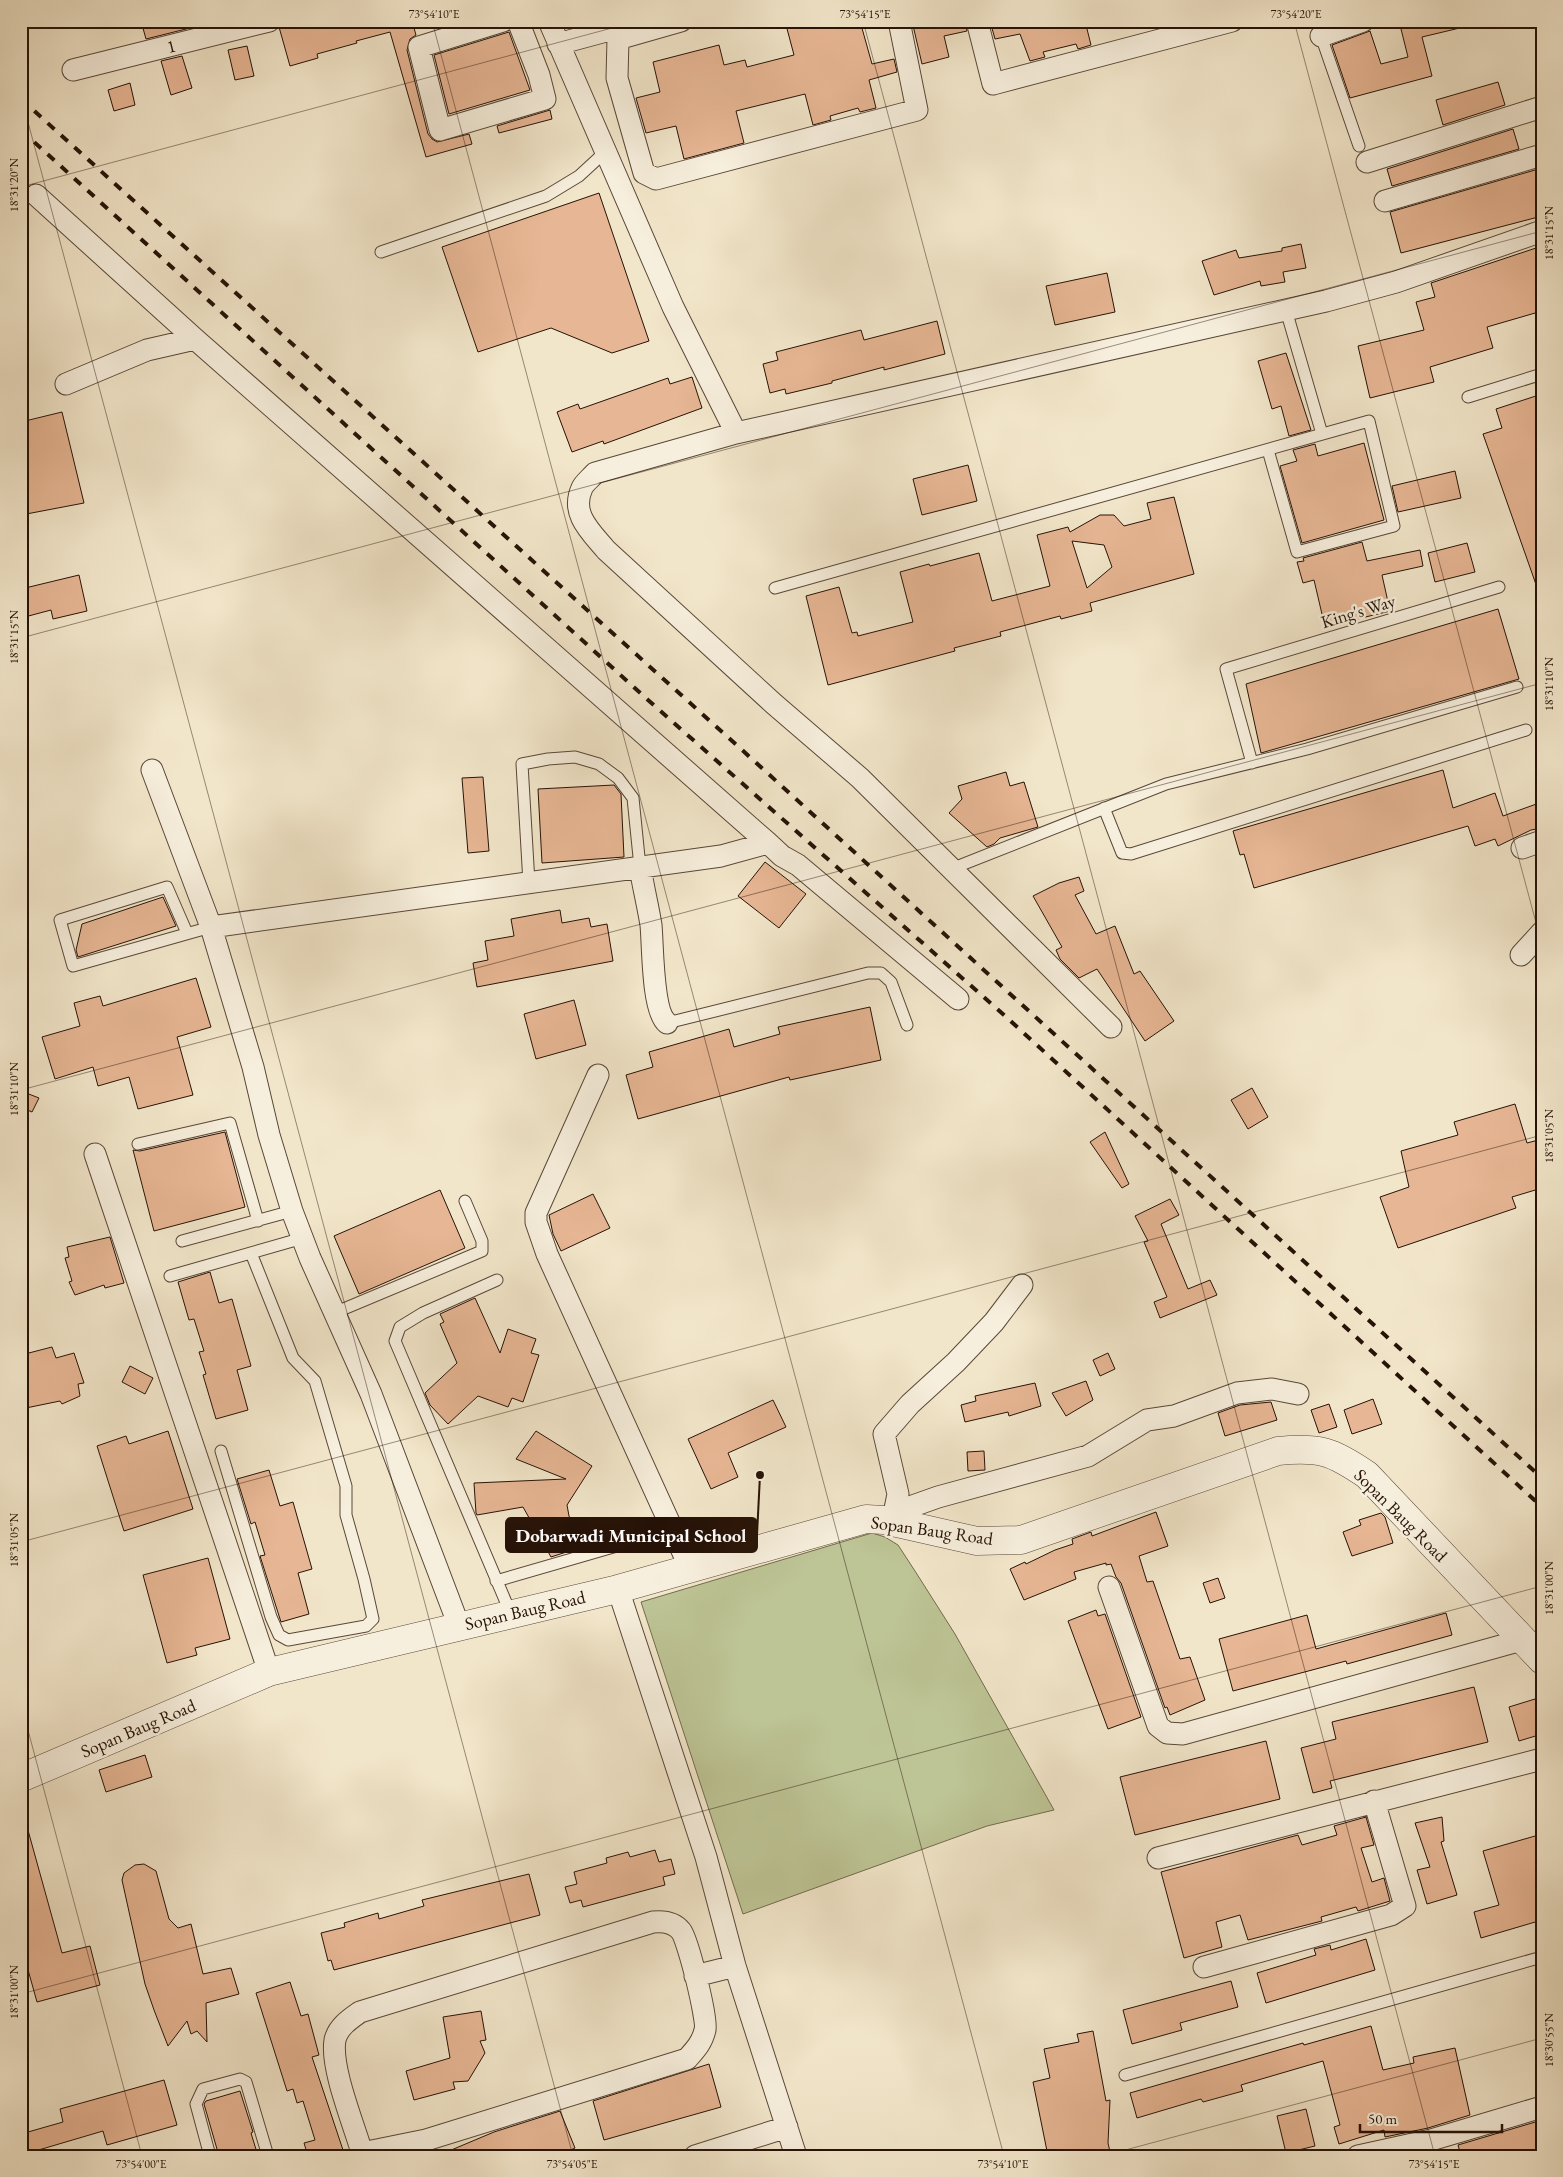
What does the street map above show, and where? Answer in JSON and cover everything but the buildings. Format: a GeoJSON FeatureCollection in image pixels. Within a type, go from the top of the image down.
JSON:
{"type":"FeatureCollection","features":[{"type":"Feature","properties":{"kind":"street","name":"1"},"geometry":{"type":"LineString","coordinates":[[73,70],[269,21]]}},
{"type":"Feature","properties":{"kind":"street"},"geometry":{"type":"LineString","coordinates":[[503,21],[419,47],[440,130],[545,99],[518,21]]}},
{"type":"Feature","properties":{"kind":"street"},"geometry":{"type":"LineString","coordinates":[[549,21],[604,153],[673,307],[736,433]]}},
{"type":"Feature","properties":{"kind":"street"},"geometry":{"type":"LineString","coordinates":[[558,44],[644,21]]}},
{"type":"Feature","properties":{"kind":"street"},"geometry":{"type":"LineString","coordinates":[[681,21],[618,38],[617,78],[644,173],[656,179],[917,110],[899,21]]}},
{"type":"Feature","properties":{"kind":"street"},"geometry":{"type":"LineString","coordinates":[[977,21],[993,84],[1232,21]]}},
{"type":"Feature","properties":{"kind":"street"},"geometry":{"type":"LineString","coordinates":[[1321,36],[1363,21]]}},
{"type":"Feature","properties":{"kind":"street"},"geometry":{"type":"LineString","coordinates":[[538,75],[567,66]]}},
{"type":"Feature","properties":{"kind":"street"},"geometry":{"type":"LineString","coordinates":[[1363,154],[1542,107]]}},
{"type":"Feature","properties":{"kind":"street"},"geometry":{"type":"LineString","coordinates":[[1385,201],[1542,155]]}},
{"type":"Feature","properties":{"kind":"street"},"geometry":{"type":"LineString","coordinates":[[36,195],[195,338],[782,856],[798,865],[958,999]]}},
{"type":"Feature","properties":{"kind":"street"},"geometry":{"type":"LineString","coordinates":[[1111,1027],[860,778],[774,704],[606,550],[585,525],[578,508],[582,488],[595,474],[736,433],[1286,310],[1396,282],[1542,231]]}},
{"type":"Feature","properties":{"kind":"street"},"geometry":{"type":"LineString","coordinates":[[66,384],[147,350],[195,338]]}},
{"type":"Feature","properties":{"kind":"street"},"geometry":{"type":"LineString","coordinates":[[152,770],[211,927],[253,1067],[269,1135],[292,1211],[334,1313],[371,1394],[458,1626]]}},
{"type":"Feature","properties":{"kind":"street"},"geometry":{"type":"LineString","coordinates":[[211,927],[721,856],[768,843]]}},
{"type":"Feature","properties":{"kind":"street"},"geometry":{"type":"LineString","coordinates":[[640,867],[650,923],[656,990],[662,1017],[667,1023]]}},
{"type":"Feature","properties":{"kind":"street"},"geometry":{"type":"LineString","coordinates":[[1521,954],[1542,932]]}},
{"type":"Feature","properties":{"kind":"street"},"geometry":{"type":"LineString","coordinates":[[598,1075],[536,1213],[536,1222],[547,1254],[690,1568]]}},
{"type":"Feature","properties":{"kind":"street"},"geometry":{"type":"LineString","coordinates":[[95,1154],[269,1672]]}},
{"type":"Feature","properties":{"kind":"street"},"geometry":{"type":"LineString","coordinates":[[889,1517],[898,1494],[884,1434],[910,1404],[956,1362],[994,1322],[1022,1285]]}},
{"type":"Feature","properties":{"kind":"street"},"geometry":{"type":"LineString","coordinates":[[889,1517],[938,1497],[1088,1456],[1147,1420],[1174,1416],[1237,1393],[1272,1389],[1298,1394]]}},
{"type":"Feature","properties":{"kind":"street","name":"Sopan Baug Road"},"geometry":{"type":"LineString","coordinates":[[21,1778],[269,1672],[618,1589],[866,1519],[889,1517],[977,1541],[1021,1540],[1278,1451],[1308,1448],[1340,1457],[1367,1476],[1542,1660]]}},
{"type":"Feature","properties":{"kind":"street"},"geometry":{"type":"LineString","coordinates":[[1109,1587],[1158,1726],[1167,1733],[1184,1734],[1522,1640]]}},
{"type":"Feature","properties":{"kind":"street"},"geometry":{"type":"LineString","coordinates":[[618,1589],[706,1857],[735,1966],[796,2156]]}},
{"type":"Feature","properties":{"kind":"street"},"geometry":{"type":"LineString","coordinates":[[1158,1858],[1542,1759]]}},
{"type":"Feature","properties":{"kind":"street"},"geometry":{"type":"LineString","coordinates":[[1204,1967],[1391,1915],[1405,1906],[1374,1801]]}},
{"type":"Feature","properties":{"kind":"street"},"geometry":{"type":"LineString","coordinates":[[666,1921],[680,1930],[688,1944],[706,2028],[700,2044],[687,2059],[426,2140],[363,2154],[336,2065],[335,2039],[345,2022],[360,2012],[653,1922],[666,1921]]}},
{"type":"Feature","properties":{"kind":"street"},"geometry":{"type":"LineString","coordinates":[[695,1976],[735,1966]]}},
{"type":"Feature","properties":{"kind":"street"},"geometry":{"type":"LineString","coordinates":[[1358,2156],[1432,2148],[1542,2107]]}},
{"type":"Feature","properties":{"kind":"street"},"geometry":{"type":"LineString","coordinates":[[695,2156],[787,2127]]}},
{"type":"Feature","properties":{"kind":"lane"},"geometry":{"type":"LineString","coordinates":[[1321,36],[1363,154]]}},
{"type":"Feature","properties":{"kind":"lane"},"geometry":{"type":"LineString","coordinates":[[381,252],[546,196],[579,176],[604,153]]}},
{"type":"Feature","properties":{"kind":"lane"},"geometry":{"type":"LineString","coordinates":[[1286,310],[1322,434]]}},
{"type":"Feature","properties":{"kind":"lane"},"geometry":{"type":"LineString","coordinates":[[1468,397],[1542,374]]}},
{"type":"Feature","properties":{"kind":"lane"},"geometry":{"type":"LineString","coordinates":[[775,588],[1368,421],[1394,526],[1297,552],[1268,450]]}},
{"type":"Feature","properties":{"kind":"lane","name":"King's Way"},"geometry":{"type":"LineString","coordinates":[[1252,762],[1226,669],[1499,587]]}},
{"type":"Feature","properties":{"kind":"lane"},"geometry":{"type":"LineString","coordinates":[[951,869],[1166,784],[1307,749],[1517,687]]}},
{"type":"Feature","properties":{"kind":"lane"},"geometry":{"type":"LineString","coordinates":[[1104,808],[1122,853],[1132,854],[1526,730]]}},
{"type":"Feature","properties":{"kind":"lane"},"geometry":{"type":"LineString","coordinates":[[530,883],[522,764],[548,759],[575,757],[599,764],[618,778],[633,798],[640,867]]}},
{"type":"Feature","properties":{"kind":"lane"},"geometry":{"type":"LineString","coordinates":[[187,933],[167,887],[60,920],[73,966],[211,927]]}},
{"type":"Feature","properties":{"kind":"lane"},"geometry":{"type":"LineString","coordinates":[[667,1023],[868,973],[875,973],[881,974],[891,982],[907,1025]]}},
{"type":"Feature","properties":{"kind":"lane"},"geometry":{"type":"LineString","coordinates":[[138,1144],[230,1123],[258,1221]]}},
{"type":"Feature","properties":{"kind":"lane"},"geometry":{"type":"LineString","coordinates":[[334,1313],[482,1251],[482,1241],[466,1201]]}},
{"type":"Feature","properties":{"kind":"lane"},"geometry":{"type":"LineString","coordinates":[[182,1241],[292,1211]]}},
{"type":"Feature","properties":{"kind":"lane"},"geometry":{"type":"LineString","coordinates":[[170,1276],[303,1238]]}},
{"type":"Feature","properties":{"kind":"lane"},"geometry":{"type":"LineString","coordinates":[[221,1451],[271,1618],[279,1635],[288,1640],[366,1626],[372,1619],[364,1578],[346,1515],[346,1486],[315,1382],[293,1358],[251,1253]]}},
{"type":"Feature","properties":{"kind":"lane"},"geometry":{"type":"LineString","coordinates":[[497,1280],[423,1313],[400,1327],[395,1341],[511,1614]]}},
{"type":"Feature","properties":{"kind":"lane"},"geometry":{"type":"LineString","coordinates":[[496,1581],[641,1539]]}},
{"type":"Feature","properties":{"kind":"lane"},"geometry":{"type":"LineString","coordinates":[[1125,2075],[1542,1957]]}},
{"type":"Feature","properties":{"kind":"lane"},"geometry":{"type":"LineString","coordinates":[[210,2156],[196,2104],[199,2094],[202,2089],[240,2079],[246,2082],[268,2156]]}},
{"type":"Feature","properties":{"kind":"green space"},"geometry":{"type":"Polygon","coordinates":[[[872,1533],[885,1537],[898,1545],[955,1634],[1054,1810],[987,1826],[743,1914],[641,1602],[872,1533]]]}},
{"type":"Feature","properties":{"kind":"railway"},"geometry":{"type":"LineString","coordinates":[[21,99],[741,749],[1542,1478]]}},
{"type":"Feature","properties":{"kind":"railway"},"geometry":{"type":"LineString","coordinates":[[21,130],[648,700],[1004,1015],[1542,1507]]}},
{"type":"Feature","properties":{"kind":"place","name":"Dobarwadi Municipal School"},"geometry":{"type":"Point","coordinates":[760,1475]}}]}
